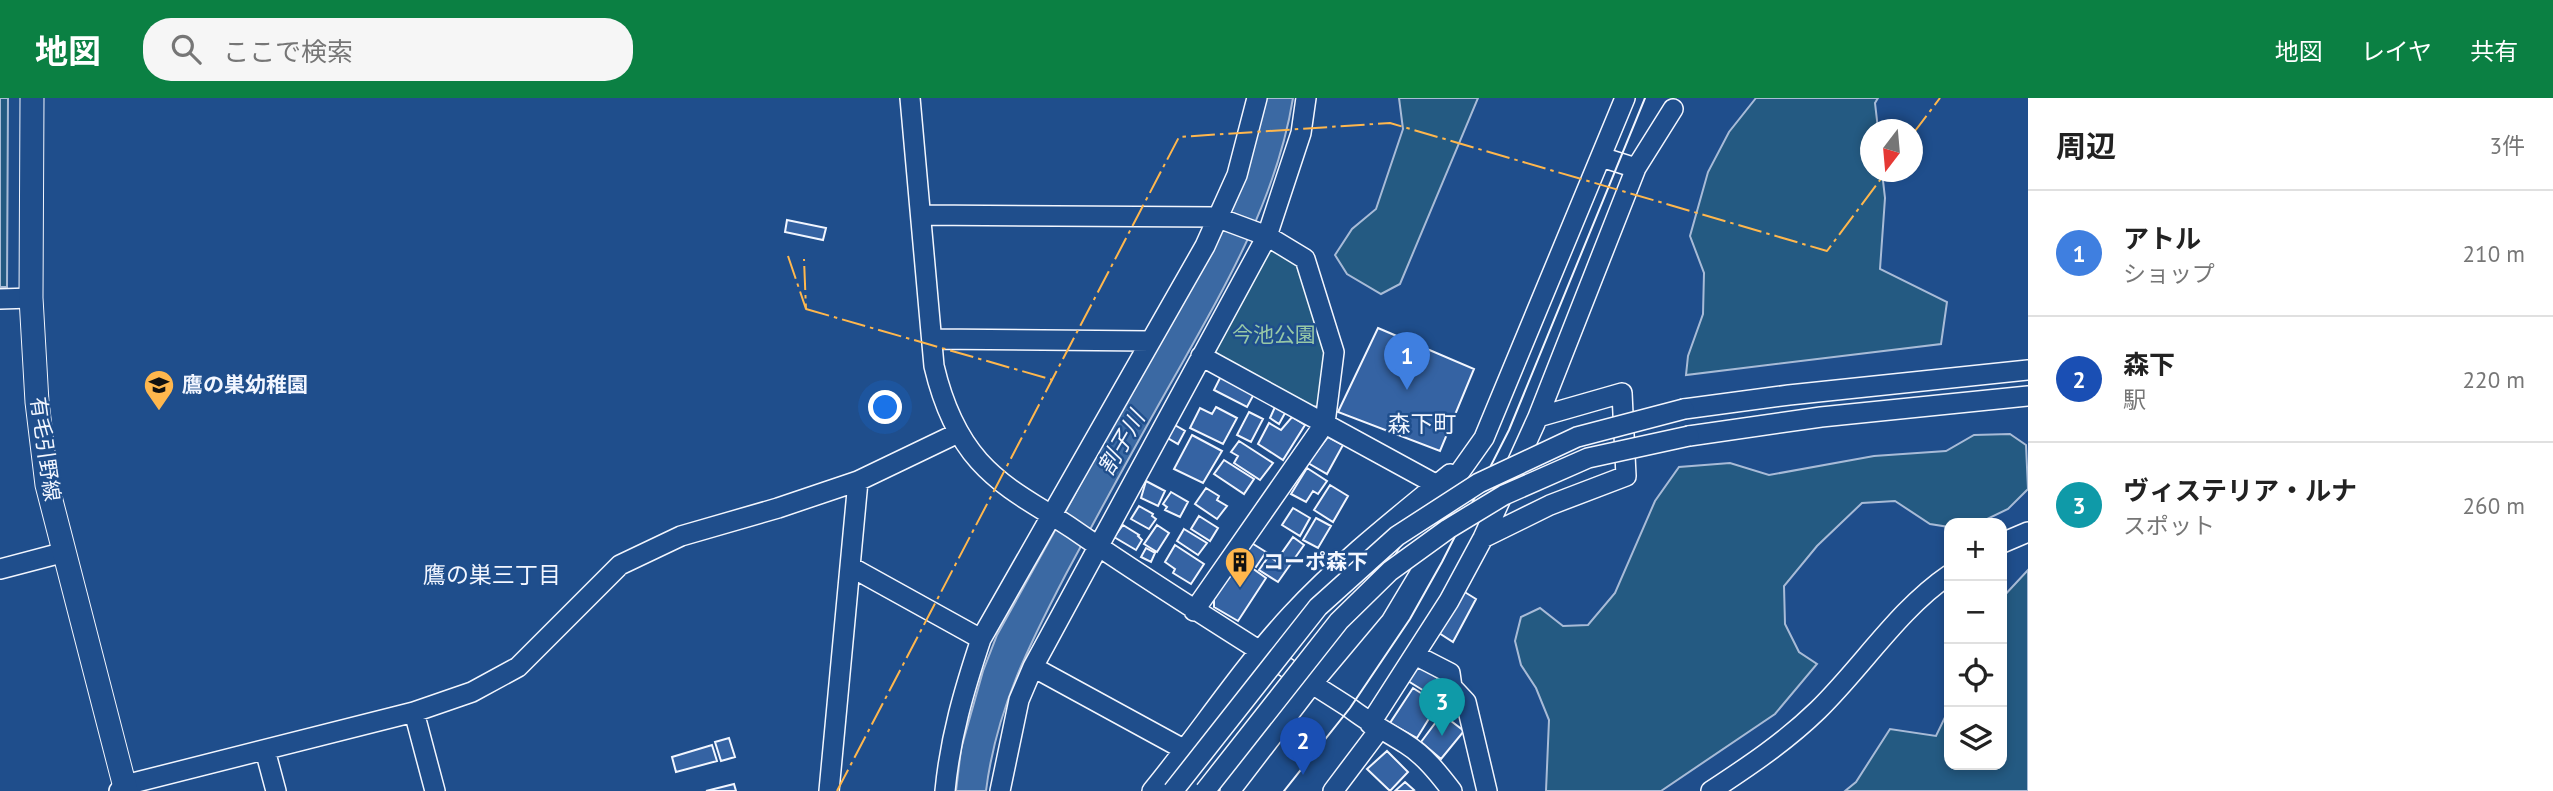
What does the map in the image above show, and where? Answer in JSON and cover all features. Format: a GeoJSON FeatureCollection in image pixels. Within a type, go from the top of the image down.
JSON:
{"type":"FeatureCollection","features":[{"type":"Feature","properties":{"kind":"main road","name":"有毛引野線"},"geometry":{"type":"LineString","coordinates":[[32,98],[31,298],[37,402],[47,485],[123,789]]}},
{"type":"Feature","properties":{"kind":"street"},"geometry":{"type":"LineString","coordinates":[[911,98],[939,391],[958,433],[978,459],[1005,487],[1375,727],[1408,745],[1436,771],[1452,791]]}},
{"type":"Feature","properties":{"kind":"street"},"geometry":{"type":"LineString","coordinates":[[945,791],[948,754],[960,702],[981,639],[1205,246],[1237,175],[1257,98]]}},
{"type":"Feature","properties":{"kind":"street"},"geometry":{"type":"LineString","coordinates":[[1000,791],[1019,700],[1033,667],[1093,543],[1201,356],[1264,234],[1300,133],[1306,98]]}},
{"type":"Feature","properties":{"kind":"street"},"geometry":{"type":"LineString","coordinates":[[1230,791],[1312,684],[1374,610],[1440,500],[1484,438],[1625,98]]}},
{"type":"Feature","properties":{"kind":"street"},"geometry":{"type":"LineString","coordinates":[[1334,791],[1375,727],[1483,538],[1538,417],[1636,168],[1672,109]]}},
{"type":"Feature","properties":{"kind":"street"},"geometry":{"type":"LineString","coordinates":[[1601,157],[1636,168]]}},
{"type":"Feature","properties":{"kind":"street"},"geometry":{"type":"LineString","coordinates":[[922,215],[1219,218],[1264,234],[1305,259],[1334,352],[1325,423],[1194,611]]}},
{"type":"Feature","properties":{"kind":"street"},"geometry":{"type":"LineString","coordinates":[[0,299],[31,298]]}},
{"type":"Feature","properties":{"kind":"street"},"geometry":{"type":"LineString","coordinates":[[932,339],[1150,341]]}},
{"type":"Feature","properties":{"kind":"street"},"geometry":{"type":"LineString","coordinates":[[1201,356],[1437,485]]}},
{"type":"Feature","properties":{"kind":"street"},"geometry":{"type":"LineString","coordinates":[[1172,791],[1318,607],[1397,536],[1479,483],[1577,437],[1684,410],[2028,370]]}},
{"type":"Feature","properties":{"kind":"street"},"geometry":{"type":"LineString","coordinates":[[1483,538],[1550,505],[1626,476],[1622,393],[1538,417]]}},
{"type":"Feature","properties":{"kind":"street"},"geometry":{"type":"LineString","coordinates":[[1206,791],[1339,621],[1390,570],[1448,529],[1504,495],[1588,458],[1689,436],[1846,414],[2028,396]]}},
{"type":"Feature","properties":{"kind":"street"},"geometry":{"type":"LineString","coordinates":[[123,789],[414,712],[472,692],[517,667],[620,565],[681,536],[858,481],[958,433]]}},
{"type":"Feature","properties":{"kind":"street"},"geometry":{"type":"LineString","coordinates":[[1152,791],[1289,617],[1328,576],[1437,485],[1484,438]]}},
{"type":"Feature","properties":{"kind":"street"},"geometry":{"type":"LineString","coordinates":[[830,791],[858,481]]}},
{"type":"Feature","properties":{"kind":"street"},"geometry":{"type":"LineString","coordinates":[[2007,541],[2028,532]]}},
{"type":"Feature","properties":{"kind":"street"},"geometry":{"type":"LineString","coordinates":[[0,569],[65,552]]}},
{"type":"Feature","properties":{"kind":"street"},"geometry":{"type":"LineString","coordinates":[[851,567],[981,639]]}},
{"type":"Feature","properties":{"kind":"street"},"geometry":{"type":"LineString","coordinates":[[1711,791],[1768,754],[1818,710],[1914,606],[1944,579]]}},
{"type":"Feature","properties":{"kind":"street"},"geometry":{"type":"LineString","coordinates":[[1415,656],[1450,673],[1452,687],[1466,702],[1487,791]]}},
{"type":"Feature","properties":{"kind":"street"},"geometry":{"type":"LineString","coordinates":[[1033,667],[1185,750]]}},
{"type":"Feature","properties":{"kind":"street"},"geometry":{"type":"LineString","coordinates":[[414,712],[435,791]]}},
{"type":"Feature","properties":{"kind":"street"},"geometry":{"type":"LineString","coordinates":[[265,750],[276,791]]}},
{"type":"Feature","properties":{"kind":"green space"},"geometry":{"type":"Polygon","coordinates":[[[0,98],[8,98],[7,287],[0,287],[0,98]]]}},
{"type":"Feature","properties":{"kind":"green space"},"geometry":{"type":"Polygon","coordinates":[[[1399,98],[1478,98],[1400,284],[1381,294],[1347,274],[1335,255],[1352,229],[1376,209],[1403,129],[1399,98]]]}},
{"type":"Feature","properties":{"kind":"green space"},"geometry":{"type":"Polygon","coordinates":[[[1756,98],[1878,98],[1875,103],[1877,119],[1860,119],[1860,182],[1883,182],[1885,198],[1880,269],[1947,302],[1941,344],[1686,375],[1688,356],[1703,314],[1704,273],[1690,236],[1708,172],[1729,132],[1756,98]]]}},
{"type":"Feature","properties":{"kind":"green space","name":"今池公園"},"geometry":{"type":"Polygon","coordinates":[[[1273,250],[1295,260],[1327,343],[1319,406],[1310,407],[1217,356],[1214,349],[1266,252],[1273,250]]]}},
{"type":"Feature","properties":{"kind":"green space"},"geometry":{"type":"Polygon","coordinates":[[[2010,434],[2026,445],[2028,489],[2008,509],[1989,518],[1944,518],[1944,526],[1930,524],[1895,501],[1862,503],[1817,546],[1784,586],[1785,624],[1799,652],[1817,664],[1775,714],[1661,791],[1546,791],[1549,720],[1536,688],[1521,665],[1515,641],[1521,617],[1540,608],[1563,626],[1588,625],[1615,593],[1655,501],[1679,467],[1730,463],[1769,475],[1874,456],[1946,451],[1974,435],[2010,434]]]}},
{"type":"Feature","properties":{"kind":"green space"},"geometry":{"type":"Polygon","coordinates":[[[2028,570],[2028,791],[1845,791],[1856,782],[1890,729],[1936,736],[1944,719],[1944,770],[2007,770],[2007,593],[2028,570]]]}},
{"type":"Feature","properties":{"kind":"water","name":"割子川"},"geometry":{"type":"Polygon","coordinates":[[[1266,98],[1293,98],[1275,171],[1247,241],[1039,626],[1006,705],[986,791],[956,791],[961,749],[983,671],[997,635],[1073,498],[1250,161],[1266,98]]]}},
{"type":"Feature","properties":{"kind":"building"},"geometry":{"type":"Polygon","coordinates":[[[787,220],[826,228],[823,240],[785,232],[787,220]]]}},
{"type":"Feature","properties":{"kind":"building"},"geometry":{"type":"Polygon","coordinates":[[[1378,328],[1474,369],[1440,451],[1338,412],[1378,328]]]}},
{"type":"Feature","properties":{"kind":"building"},"geometry":{"type":"Polygon","coordinates":[[[1221,376],[1254,394],[1247,407],[1214,390],[1221,376]]]}},
{"type":"Feature","properties":{"kind":"building"},"geometry":{"type":"Polygon","coordinates":[[[1216,407],[1237,418],[1223,444],[1190,428],[1200,408],[1212,414],[1216,407]]]}},
{"type":"Feature","properties":{"kind":"building"},"geometry":{"type":"Polygon","coordinates":[[[1275,407],[1285,413],[1279,424],[1270,418],[1275,407]]]}},
{"type":"Feature","properties":{"kind":"building"},"geometry":{"type":"Polygon","coordinates":[[[1249,412],[1263,419],[1251,442],[1237,435],[1249,412]]]}},
{"type":"Feature","properties":{"kind":"building"},"geometry":{"type":"Polygon","coordinates":[[[1292,417],[1305,425],[1283,460],[1258,444],[1269,423],[1281,430],[1292,417]]]}},
{"type":"Feature","properties":{"kind":"building"},"geometry":{"type":"Polygon","coordinates":[[[1173,424],[1185,431],[1178,444],[1166,437],[1173,424]]]}},
{"type":"Feature","properties":{"kind":"building"},"geometry":{"type":"Polygon","coordinates":[[[1192,435],[1222,451],[1203,483],[1174,469],[1192,435]]]}},
{"type":"Feature","properties":{"kind":"building"},"geometry":{"type":"Polygon","coordinates":[[[1328,437],[1343,445],[1327,474],[1308,463],[1328,437]]]}},
{"type":"Feature","properties":{"kind":"building"},"geometry":{"type":"Polygon","coordinates":[[[1239,441],[1273,463],[1260,480],[1234,463],[1238,456],[1231,452],[1239,441]]]}},
{"type":"Feature","properties":{"kind":"building"},"geometry":{"type":"Polygon","coordinates":[[[1224,460],[1254,479],[1244,494],[1214,474],[1224,460]]]}},
{"type":"Feature","properties":{"kind":"building"},"geometry":{"type":"Polygon","coordinates":[[[1307,468],[1327,481],[1318,494],[1313,491],[1306,502],[1291,494],[1307,468]]]}},
{"type":"Feature","properties":{"kind":"building"},"geometry":{"type":"Polygon","coordinates":[[[1146,481],[1165,491],[1158,506],[1141,498],[1146,481]]]}},
{"type":"Feature","properties":{"kind":"building"},"geometry":{"type":"Polygon","coordinates":[[[1330,485],[1348,496],[1333,522],[1314,510],[1330,485]]]}},
{"type":"Feature","properties":{"kind":"building"},"geometry":{"type":"Polygon","coordinates":[[[1206,488],[1219,496],[1217,500],[1227,506],[1217,519],[1195,504],[1206,488]]]}},
{"type":"Feature","properties":{"kind":"building"},"geometry":{"type":"Polygon","coordinates":[[[1171,492],[1188,502],[1180,517],[1165,510],[1167,507],[1163,504],[1171,492]]]}},
{"type":"Feature","properties":{"kind":"building"},"geometry":{"type":"Polygon","coordinates":[[[1139,506],[1153,514],[1156,519],[1149,529],[1131,519],[1139,506]]]}},
{"type":"Feature","properties":{"kind":"building"},"geometry":{"type":"Polygon","coordinates":[[[1293,508],[1310,518],[1300,536],[1282,525],[1293,508]]]}},
{"type":"Feature","properties":{"kind":"building"},"geometry":{"type":"Polygon","coordinates":[[[1199,516],[1218,528],[1210,541],[1191,529],[1199,516]]]}},
{"type":"Feature","properties":{"kind":"building"},"geometry":{"type":"Polygon","coordinates":[[[1316,518],[1331,526],[1318,548],[1303,540],[1316,518]]]}},
{"type":"Feature","properties":{"kind":"building"},"geometry":{"type":"Polygon","coordinates":[[[1123,525],[1142,540],[1136,550],[1114,537],[1123,525]]]}},
{"type":"Feature","properties":{"kind":"building"},"geometry":{"type":"Polygon","coordinates":[[[1157,525],[1169,533],[1157,552],[1144,544],[1157,525]]]}},
{"type":"Feature","properties":{"kind":"building"},"geometry":{"type":"Polygon","coordinates":[[[1184,529],[1207,543],[1198,555],[1177,541],[1184,529]]]}},
{"type":"Feature","properties":{"kind":"building"},"geometry":{"type":"Polygon","coordinates":[[[1293,537],[1304,545],[1278,582],[1259,570],[1269,556],[1276,561],[1293,537]]]}},
{"type":"Feature","properties":{"kind":"building"},"geometry":{"type":"Polygon","coordinates":[[[1250,542],[1266,552],[1256,567],[1241,558],[1250,542]]]}},
{"type":"Feature","properties":{"kind":"building"},"geometry":{"type":"Polygon","coordinates":[[[1175,545],[1204,564],[1191,584],[1173,573],[1175,569],[1165,562],[1175,545]]]}},
{"type":"Feature","properties":{"kind":"building"},"geometry":{"type":"Polygon","coordinates":[[[1146,548],[1155,553],[1151,562],[1141,557],[1146,548]]]}},
{"type":"Feature","properties":{"kind":"building","name":"コーポ森下"},"geometry":{"type":"Polygon","coordinates":[[[1245,563],[1266,578],[1238,621],[1214,607],[1214,599],[1236,565],[1245,563]]]}},
{"type":"Feature","properties":{"kind":"building"},"geometry":{"type":"Polygon","coordinates":[[[1463,591],[1476,599],[1453,642],[1439,633],[1463,591]]]}},
{"type":"Feature","properties":{"kind":"building"},"geometry":{"type":"Polygon","coordinates":[[[1418,665],[1439,679],[1429,694],[1408,681],[1418,665]]]}},
{"type":"Feature","properties":{"kind":"building"},"geometry":{"type":"Polygon","coordinates":[[[1413,688],[1438,704],[1417,738],[1390,723],[1413,688]]]}},
{"type":"Feature","properties":{"kind":"building"},"geometry":{"type":"Polygon","coordinates":[[[1442,714],[1464,731],[1441,759],[1421,742],[1442,714]]]}},
{"type":"Feature","properties":{"kind":"building"},"geometry":{"type":"Polygon","coordinates":[[[729,738],[735,757],[721,761],[715,742],[729,738]]]}},
{"type":"Feature","properties":{"kind":"building"},"geometry":{"type":"Polygon","coordinates":[[[712,745],[717,761],[676,772],[672,757],[712,745]]]}},
{"type":"Feature","properties":{"kind":"building"},"geometry":{"type":"Polygon","coordinates":[[[1387,751],[1408,772],[1390,791],[1367,769],[1387,751]]]}},
{"type":"Feature","properties":{"kind":"building"},"geometry":{"type":"Polygon","coordinates":[[[1405,782],[1414,790],[1395,791],[1405,782]]]}},
{"type":"Feature","properties":{"kind":"building"},"geometry":{"type":"Polygon","coordinates":[[[734,784],[736,791],[706,791],[734,784]]]}},
{"type":"Feature","properties":{"kind":"tram line"},"geometry":{"type":"LineString","coordinates":[[1284,791],[1350,708],[1410,619],[1442,562],[1509,430],[1645,98]]}},
{"type":"Feature","properties":{"kind":"power"},"geometry":{"type":"LineString","coordinates":[[1923,120],[1940,98]]}},
{"type":"Feature","properties":{"kind":"power"},"geometry":{"type":"LineString","coordinates":[[837,791],[1179,137],[1390,123],[1827,251],[1879,182]]}},
{"type":"Feature","properties":{"kind":"power"},"geometry":{"type":"LineString","coordinates":[[788,256],[806,309],[804,259]]}},
{"type":"Feature","properties":{"kind":"power"},"geometry":{"type":"LineString","coordinates":[[806,309],[1053,380]]}},
{"type":"Feature","properties":{"kind":"place","name":"アトル"},"geometry":{"type":"Point","coordinates":[1407,390]}},
{"type":"Feature","properties":{"kind":"place","name":"鷹の巣幼稚園"},"geometry":{"type":"Point","coordinates":[159,412]}},
{"type":"Feature","properties":{"kind":"place","name":"コーポ森下"},"geometry":{"type":"Point","coordinates":[1240,589]}},
{"type":"Feature","properties":{"kind":"place","name":"ヴィステリア・ルナ"},"geometry":{"type":"Point","coordinates":[1442,736]}},
{"type":"Feature","properties":{"kind":"place","name":"森下"},"geometry":{"type":"Point","coordinates":[1303,775]}},
{"type":"Feature","properties":{"kind":"district","name":"森下町"},"geometry":{"type":"Point","coordinates":[1422,424]}},
{"type":"Feature","properties":{"kind":"district","name":"鷹の巣三丁目"},"geometry":{"type":"Point","coordinates":[492,575]}}]}
